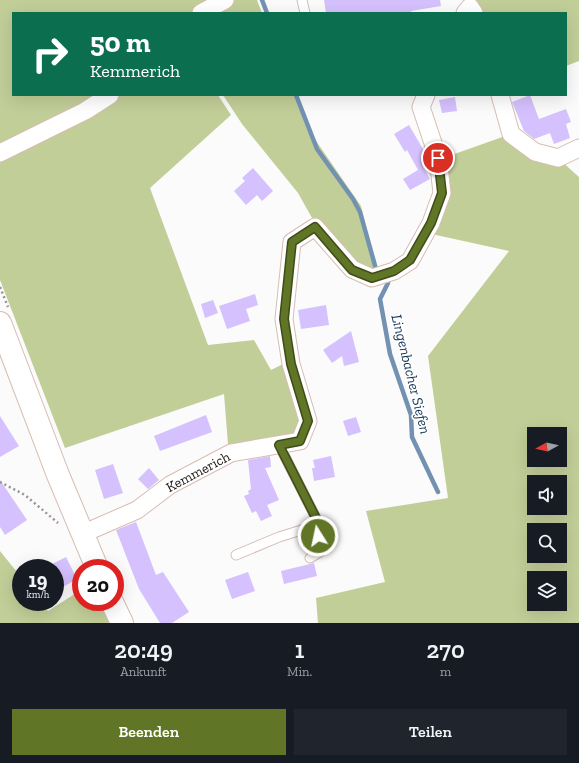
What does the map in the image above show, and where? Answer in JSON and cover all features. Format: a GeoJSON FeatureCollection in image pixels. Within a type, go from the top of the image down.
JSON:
{"type":"FeatureCollection","features":[{"type":"Feature","properties":{"kind":"street"},"geometry":{"type":"LineString","coordinates":[[203,12],[225,0]]}},
{"type":"Feature","properties":{"kind":"street"},"geometry":{"type":"LineString","coordinates":[[466,12],[470,7],[473,12]]}},
{"type":"Feature","properties":{"kind":"street"},"geometry":{"type":"LineString","coordinates":[[0,153],[84,111],[108,96]]}},
{"type":"Feature","properties":{"kind":"street","name":"Kemmerich"},"geometry":{"type":"LineString","coordinates":[[82,534],[137,510],[170,485],[231,453],[300,441],[308,421],[291,364],[284,319],[292,242],[315,227],[352,270],[372,278],[394,271],[410,260],[431,223],[442,193],[438,158],[421,106],[426,96]]}},
{"type":"Feature","properties":{"kind":"street"},"geometry":{"type":"LineString","coordinates":[[500,96],[511,134],[535,152],[558,158],[579,148]]}},
{"type":"Feature","properties":{"kind":"street"},"geometry":{"type":"LineString","coordinates":[[0,323],[93,559]]}},
{"type":"Feature","properties":{"kind":"street"},"geometry":{"type":"LineString","coordinates":[[116,611],[122,623]]}},
{"type":"Feature","properties":{"kind":"lane"},"geometry":{"type":"LineString","coordinates":[[302,0],[305,12]]}},
{"type":"Feature","properties":{"kind":"lane"},"geometry":{"type":"LineString","coordinates":[[279,445],[317,520],[320,552],[310,558]]}},
{"type":"Feature","properties":{"kind":"lane"},"geometry":{"type":"LineString","coordinates":[[236,555],[279,537],[311,527],[317,520]]}},
{"type":"Feature","properties":{"kind":"path"},"geometry":{"type":"LineString","coordinates":[[0,482],[25,495],[45,510],[57,522],[82,534]]}},
{"type":"Feature","properties":{"kind":"green space"},"geometry":{"type":"Polygon","coordinates":[[[0,0],[213,0],[192,12],[12,12],[12,96],[105,96],[0,151],[0,0]]]}},
{"type":"Feature","properties":{"kind":"green space"},"geometry":{"type":"Polygon","coordinates":[[[235,0],[257,0],[262,12],[213,12],[235,0]]]}},
{"type":"Feature","properties":{"kind":"green space"},"geometry":{"type":"Polygon","coordinates":[[[473,0],[579,0],[579,61],[567,66],[567,12],[476,12],[473,0]]]}},
{"type":"Feature","properties":{"kind":"green space"},"geometry":{"type":"Polygon","coordinates":[[[109,96],[219,96],[231,115],[150,188],[208,345],[254,340],[271,370],[283,364],[301,413],[293,436],[279,440],[228,444],[224,394],[65,448],[0,280],[0,155],[109,96]]]}},
{"type":"Feature","properties":{"kind":"green space"},"geometry":{"type":"Polygon","coordinates":[[[224,96],[295,96],[312,135],[361,206],[378,275],[371,276],[316,225],[298,193],[242,124],[224,96]]]}},
{"type":"Feature","properties":{"kind":"green space"},"geometry":{"type":"Polygon","coordinates":[[[508,135],[560,160],[579,177],[579,623],[318,623],[316,598],[385,582],[366,511],[448,498],[428,356],[509,251],[427,233],[446,157],[508,135]]]}},
{"type":"Feature","properties":{"kind":"green space"},"geometry":{"type":"Polygon","coordinates":[[[0,551],[12,566],[12,611],[64,611],[64,601],[72,596],[72,611],[112,611],[116,623],[0,623],[0,551]]]}},
{"type":"Feature","properties":{"kind":"building"},"geometry":{"type":"Polygon","coordinates":[[[324,0],[440,0],[441,6],[412,12],[326,12],[324,0]]]}},
{"type":"Feature","properties":{"kind":"building"},"geometry":{"type":"Polygon","coordinates":[[[530,96],[539,119],[566,109],[571,122],[566,124],[570,138],[554,144],[550,133],[534,139],[524,131],[512,102],[530,96]]]}},
{"type":"Feature","properties":{"kind":"building"},"geometry":{"type":"Polygon","coordinates":[[[455,97],[457,111],[442,113],[439,100],[455,97]]]}},
{"type":"Feature","properties":{"kind":"building"},"geometry":{"type":"Polygon","coordinates":[[[409,125],[427,156],[429,164],[423,167],[430,179],[410,190],[403,179],[418,170],[407,150],[405,152],[394,134],[409,125]]]}},
{"type":"Feature","properties":{"kind":"building"},"geometry":{"type":"Polygon","coordinates":[[[253,168],[273,191],[262,201],[257,195],[246,205],[234,191],[245,181],[242,178],[253,168]]]}},
{"type":"Feature","properties":{"kind":"building"},"geometry":{"type":"Polygon","coordinates":[[[255,294],[258,305],[246,309],[250,321],[227,329],[219,306],[255,294]]]}},
{"type":"Feature","properties":{"kind":"building"},"geometry":{"type":"Polygon","coordinates":[[[213,300],[218,313],[205,318],[201,304],[213,300]]]}},
{"type":"Feature","properties":{"kind":"building"},"geometry":{"type":"Polygon","coordinates":[[[326,305],[329,325],[301,329],[298,310],[326,305]]]}},
{"type":"Feature","properties":{"kind":"building"},"geometry":{"type":"Polygon","coordinates":[[[351,331],[359,362],[344,366],[342,356],[332,363],[323,350],[351,331]]]}},
{"type":"Feature","properties":{"kind":"building"},"geometry":{"type":"Polygon","coordinates":[[[206,415],[212,432],[160,451],[154,436],[206,415]]]}},
{"type":"Feature","properties":{"kind":"building"},"geometry":{"type":"Polygon","coordinates":[[[0,416],[19,446],[0,457],[0,416]]]}},
{"type":"Feature","properties":{"kind":"building"},"geometry":{"type":"Polygon","coordinates":[[[356,417],[361,432],[348,436],[343,421],[356,417]]]}},
{"type":"Feature","properties":{"kind":"building"},"geometry":{"type":"Polygon","coordinates":[[[270,456],[271,467],[265,468],[279,500],[267,505],[272,516],[261,521],[256,511],[252,513],[244,496],[249,494],[248,491],[251,489],[248,460],[270,456]]]}},
{"type":"Feature","properties":{"kind":"building"},"geometry":{"type":"Polygon","coordinates":[[[331,456],[335,477],[314,481],[312,468],[315,468],[313,460],[331,456]]]}},
{"type":"Feature","properties":{"kind":"building"},"geometry":{"type":"Polygon","coordinates":[[[113,464],[123,493],[104,499],[95,470],[113,464]]]}},
{"type":"Feature","properties":{"kind":"building"},"geometry":{"type":"Polygon","coordinates":[[[149,468],[159,480],[148,489],[138,479],[149,468]]]}},
{"type":"Feature","properties":{"kind":"building"},"geometry":{"type":"Polygon","coordinates":[[[0,480],[27,520],[5,535],[0,527],[0,480]]]}},
{"type":"Feature","properties":{"kind":"building"},"geometry":{"type":"Polygon","coordinates":[[[136,522],[156,575],[163,572],[189,612],[172,623],[160,623],[139,589],[116,530],[136,522]]]}},
{"type":"Feature","properties":{"kind":"building"},"geometry":{"type":"Polygon","coordinates":[[[66,557],[72,569],[72,582],[64,586],[64,559],[62,559],[66,557]]]}},
{"type":"Feature","properties":{"kind":"building"},"geometry":{"type":"Polygon","coordinates":[[[314,563],[317,576],[284,584],[281,571],[314,563]]]}},
{"type":"Feature","properties":{"kind":"building"},"geometry":{"type":"Polygon","coordinates":[[[248,572],[255,591],[232,599],[225,580],[248,572]]]}},
{"type":"Feature","properties":{"kind":"waterway","name":"Lingenbacher Siefen"},"geometry":{"type":"LineString","coordinates":[[262,0],[267,12]]}},
{"type":"Feature","properties":{"kind":"waterway","name":"Lingenbacher Siefen"},"geometry":{"type":"LineString","coordinates":[[296,96],[317,149],[353,199],[360,212],[376,269]]}},
{"type":"Feature","properties":{"kind":"waterway","name":"Lingenbacher Siefen"},"geometry":{"type":"LineString","coordinates":[[388,283],[380,299],[390,354],[411,415],[412,437],[438,492]]}},
{"type":"Feature","properties":{"kind":"route"},"geometry":{"type":"LineString","coordinates":[[318,536],[317,520],[279,445],[300,441],[308,421],[291,364],[284,319],[292,242],[315,227],[352,270],[372,278],[394,271],[410,260],[431,223],[442,193],[438,158]]}}]}
